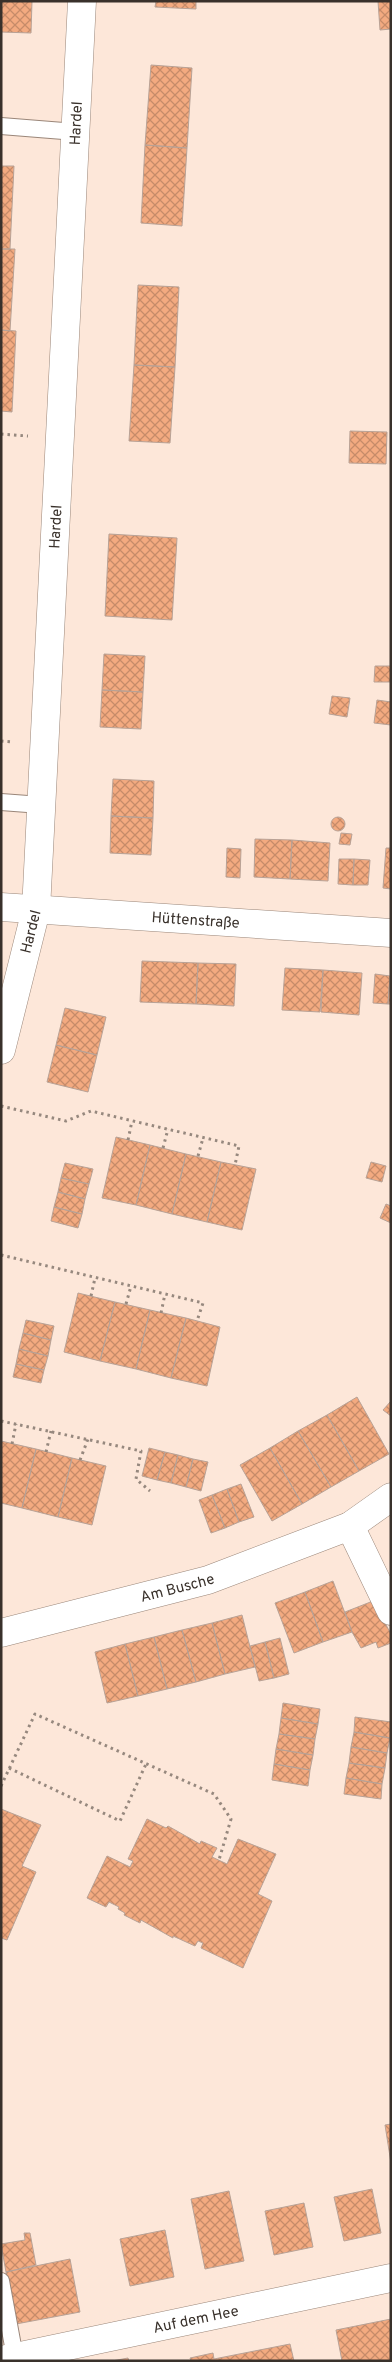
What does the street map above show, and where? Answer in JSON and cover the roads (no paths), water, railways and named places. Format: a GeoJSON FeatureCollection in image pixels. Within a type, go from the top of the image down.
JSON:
{"type":"FeatureCollection","features":[{"type":"Feature","properties":{"kind":"street","name":"Hardel"},"geometry":{"type":"LineString","coordinates":[[1,1050],[36,910],[82,1]]}},
{"type":"Feature","properties":{"kind":"street","name":"Hüttenstraße"},"geometry":{"type":"LineString","coordinates":[[1,907],[391,933]]}},
{"type":"Feature","properties":{"kind":"street","name":"Am Busche"},"geometry":{"type":"LineString","coordinates":[[1,1633],[208,1580],[350,1526],[391,1496]]}},
{"type":"Feature","properties":{"kind":"street"},"geometry":{"type":"LineString","coordinates":[[350,1526],[391,1610]]}},
{"type":"Feature","properties":{"kind":"street","name":"Auf dem Hee"},"geometry":{"type":"LineString","coordinates":[[8,2359],[391,2278]]}},
{"type":"Feature","properties":{"kind":"lane"},"geometry":{"type":"LineString","coordinates":[[1,126],[76,132]]}},
{"type":"Feature","properties":{"kind":"lane"},"geometry":{"type":"LineString","coordinates":[[1,802],[42,805]]}},
{"type":"Feature","properties":{"kind":"lane"},"geometry":{"type":"LineString","coordinates":[[1,2281],[8,2359]]}}]}
